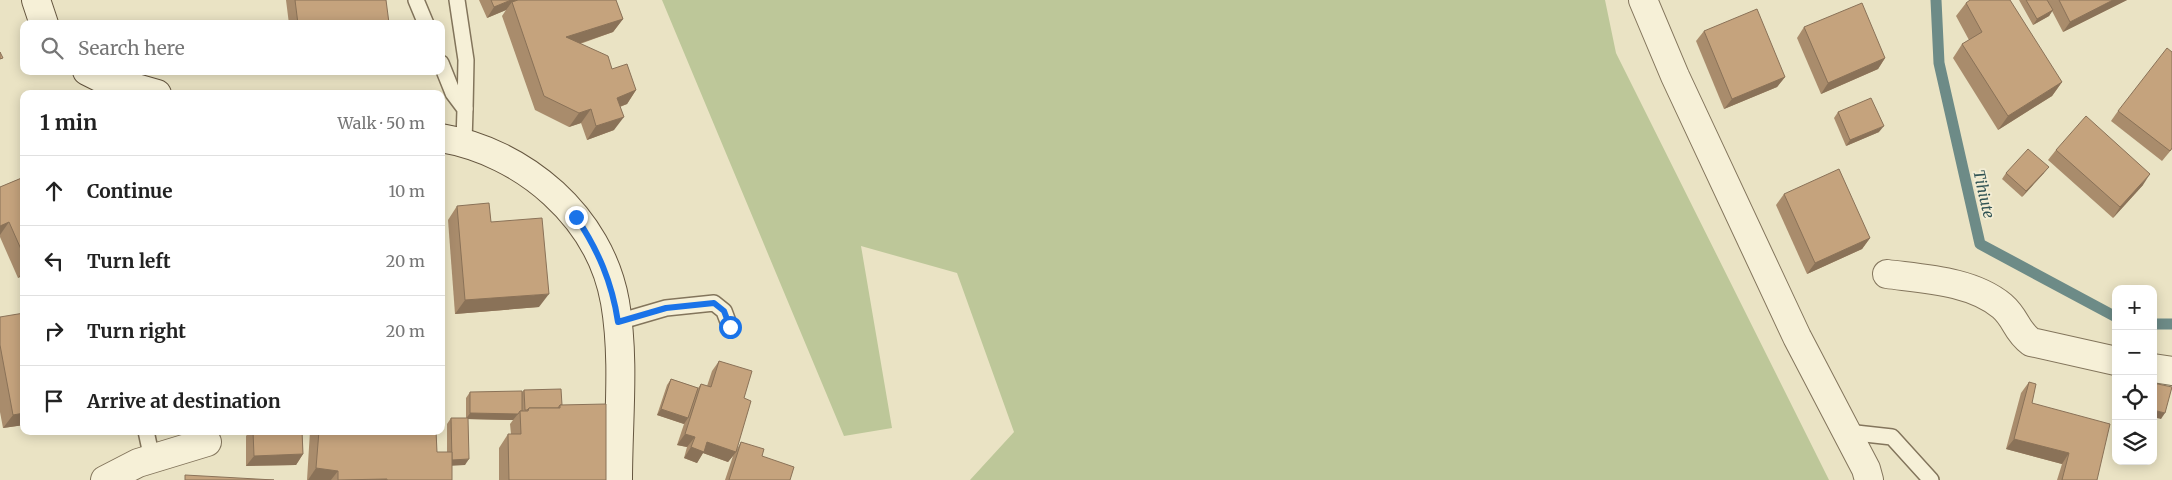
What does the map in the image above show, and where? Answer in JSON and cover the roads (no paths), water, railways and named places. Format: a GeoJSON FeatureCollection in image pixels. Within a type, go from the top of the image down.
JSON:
{"type":"FeatureCollection","features":[{"type":"Feature","properties":{"kind":"street"},"geometry":{"type":"LineString","coordinates":[[36,0],[43,20]]}},
{"type":"Feature","properties":{"kind":"street"},"geometry":{"type":"LineString","coordinates":[[1642,0],[1675,76],[1797,337],[1847,432],[1869,480]]}},
{"type":"Feature","properties":{"kind":"street"},"geometry":{"type":"LineString","coordinates":[[95,75],[142,90]]}},
{"type":"Feature","properties":{"kind":"street"},"geometry":{"type":"LineString","coordinates":[[453,140],[517,165],[557,195],[576,217],[604,265],[615,300],[618,322],[620,374],[618,480]]}},
{"type":"Feature","properties":{"kind":"street"},"geometry":{"type":"LineString","coordinates":[[1887,274],[1937,281],[1991,296],[2010,314],[2020,333],[2031,342],[2112,360]]}},
{"type":"Feature","properties":{"kind":"street"},"geometry":{"type":"LineString","coordinates":[[2157,369],[2172,371]]}},
{"type":"Feature","properties":{"kind":"street"},"geometry":{"type":"LineString","coordinates":[[105,480],[138,463],[207,442]]}},
{"type":"Feature","properties":{"kind":"lane"},"geometry":{"type":"LineString","coordinates":[[416,0],[424,20]]}},
{"type":"Feature","properties":{"kind":"lane"},"geometry":{"type":"LineString","coordinates":[[453,140],[465,109],[466,60],[457,0]]}},
{"type":"Feature","properties":{"kind":"lane"},"geometry":{"type":"LineString","coordinates":[[445,73],[453,93],[465,109]]}},
{"type":"Feature","properties":{"kind":"lane"},"geometry":{"type":"LineString","coordinates":[[618,322],[666,308],[714,303],[724,311],[730,327]]}},
{"type":"Feature","properties":{"kind":"lane"},"geometry":{"type":"LineString","coordinates":[[1847,432],[1892,437],[1931,480]]}},
{"type":"Feature","properties":{"kind":"lane"},"geometry":{"type":"LineString","coordinates":[[147,435],[152,459]]}},
{"type":"Feature","properties":{"kind":"waterway","name":"Tihiute"},"geometry":{"type":"LineString","coordinates":[[1936,0],[1939,63],[1980,244],[2112,315]]}},
{"type":"Feature","properties":{"kind":"waterway","name":"Tihiute"},"geometry":{"type":"LineString","coordinates":[[2157,324],[2172,324]]}}]}
